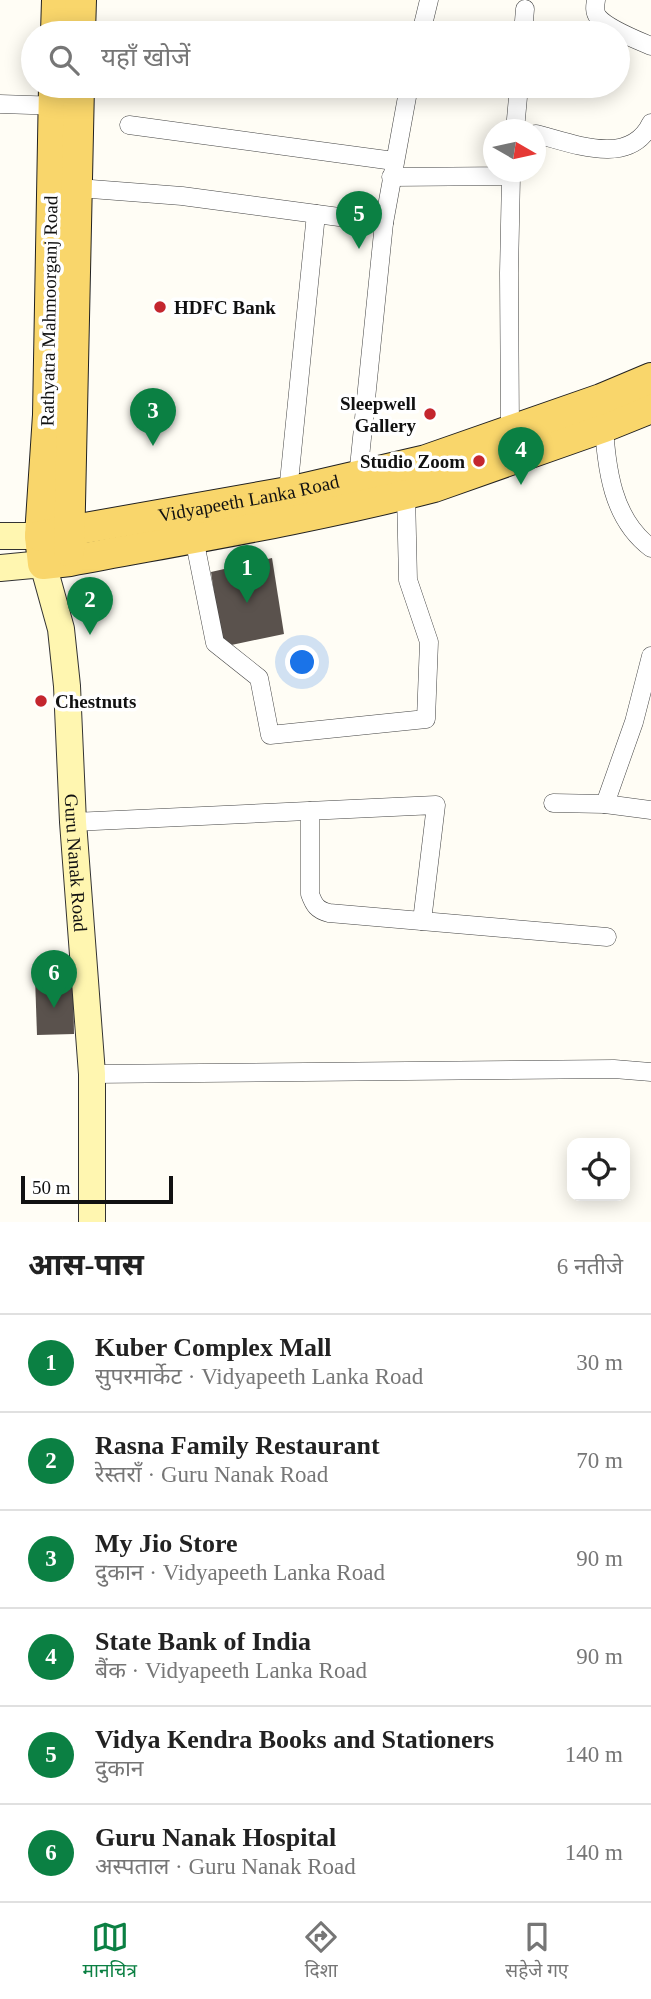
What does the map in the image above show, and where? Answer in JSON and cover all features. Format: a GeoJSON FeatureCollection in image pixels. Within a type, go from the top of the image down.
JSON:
{"type":"FeatureCollection","features":[{"type":"Feature","properties":{"kind":"main road"},"geometry":{"type":"LineString","coordinates":[[56,21],[57,0]]}},
{"type":"Feature","properties":{"kind":"main road"},"geometry":{"type":"LineString","coordinates":[[80,21],[81,0]]}},
{"type":"Feature","properties":{"kind":"main road","name":"Rathyatra Mahmoorganj Road"},"geometry":{"type":"LineString","coordinates":[[55,548],[78,188],[66,98]]}},
{"type":"Feature","properties":{"kind":"main road","name":"Rathyatra Mahmoorganj Road"},"geometry":{"type":"LineString","coordinates":[[55,548],[48,415],[66,98]]}},
{"type":"Feature","properties":{"kind":"main road","name":"Vidyapeeth Lanka Road"},"geometry":{"type":"LineString","coordinates":[[55,548],[194,538],[293,520],[434,487],[603,413],[651,378]]}},
{"type":"Feature","properties":{"kind":"main road","name":"Vidyapeeth Lanka Road"},"geometry":{"type":"LineString","coordinates":[[55,548],[426,460],[510,430],[603,413],[651,408]]}},
{"type":"Feature","properties":{"kind":"street"},"geometry":{"type":"LineString","coordinates":[[424,21],[429,0]]}},
{"type":"Feature","properties":{"kind":"street"},"geometry":{"type":"LineString","coordinates":[[596,0],[598,18],[603,21]]}},
{"type":"Feature","properties":{"kind":"street"},"geometry":{"type":"LineString","coordinates":[[524,21],[525,9]]}},
{"type":"Feature","properties":{"kind":"street"},"geometry":{"type":"LineString","coordinates":[[630,36],[651,46]]}},
{"type":"Feature","properties":{"kind":"street"},"geometry":{"type":"LineString","coordinates":[[0,104],[50,98]]}},
{"type":"Feature","properties":{"kind":"street"},"geometry":{"type":"LineString","coordinates":[[358,477],[384,223],[407,98]]}},
{"type":"Feature","properties":{"kind":"street"},"geometry":{"type":"LineString","coordinates":[[517,119],[518,98]]}},
{"type":"Feature","properties":{"kind":"street"},"geometry":{"type":"LineString","coordinates":[[546,136],[592,148],[628,147],[639,141],[651,123]]}},
{"type":"Feature","properties":{"kind":"street"},"geometry":{"type":"LineString","coordinates":[[129,125],[393,169],[483,173]]}},
{"type":"Feature","properties":{"kind":"street"},"geometry":{"type":"LineString","coordinates":[[510,430],[508,298],[512,182]]}},
{"type":"Feature","properties":{"kind":"street"},"geometry":{"type":"LineString","coordinates":[[78,188],[182,196],[384,223]]}},
{"type":"Feature","properties":{"kind":"street"},"geometry":{"type":"LineString","coordinates":[[288,492],[316,214]]}},
{"type":"Feature","properties":{"kind":"street"},"geometry":{"type":"LineString","coordinates":[[603,413],[611,487],[622,515],[651,548]]}},
{"type":"Feature","properties":{"kind":"street"},"geometry":{"type":"LineString","coordinates":[[194,538],[215,643],[259,678],[270,734],[426,719],[429,642],[408,580],[406,494]]}},
{"type":"Feature","properties":{"kind":"street","name":"Vidyapeeth Lanka Road"},"geometry":{"type":"LineString","coordinates":[[0,536],[55,548]]}},
{"type":"Feature","properties":{"kind":"street","name":"Vidyapeeth Lanka Road"},"geometry":{"type":"LineString","coordinates":[[0,568],[55,548]]}},
{"type":"Feature","properties":{"kind":"street","name":"Guru Nanak Road"},"geometry":{"type":"LineString","coordinates":[[55,548],[67,686],[73,822],[92,1074],[92,1222]]}},
{"type":"Feature","properties":{"kind":"street"},"geometry":{"type":"LineString","coordinates":[[605,804],[643,726],[651,656]]}},
{"type":"Feature","properties":{"kind":"street"},"geometry":{"type":"LineString","coordinates":[[553,803],[605,804],[651,810]]}},
{"type":"Feature","properties":{"kind":"street"},"geometry":{"type":"LineString","coordinates":[[73,822],[436,805],[422,921]]}},
{"type":"Feature","properties":{"kind":"street"},"geometry":{"type":"LineString","coordinates":[[310,811],[310,894],[314,905],[320,911],[607,937]]}},
{"type":"Feature","properties":{"kind":"street"},"geometry":{"type":"LineString","coordinates":[[92,1074],[614,1069],[651,1072]]}},
{"type":"Feature","properties":{"kind":"building"},"geometry":{"type":"Polygon","coordinates":[[[272,558],[284,634],[222,647],[211,572],[272,558]]]}},
{"type":"Feature","properties":{"kind":"building"},"geometry":{"type":"Polygon","coordinates":[[[73,976],[74,1034],[37,1035],[35,977],[73,976]]]}},
{"type":"Feature","properties":{"kind":"place","name":"Vidya Kendra Books and Stationers"},"geometry":{"type":"Point","coordinates":[359,249]}},
{"type":"Feature","properties":{"kind":"place","name":"HDFC Bank"},"geometry":{"type":"Point","coordinates":[160,307]}},
{"type":"Feature","properties":{"kind":"place","name":"Sleepwell Gallery"},"geometry":{"type":"Point","coordinates":[430,414]}},
{"type":"Feature","properties":{"kind":"place","name":"My Jio Store"},"geometry":{"type":"Point","coordinates":[153,446]}},
{"type":"Feature","properties":{"kind":"place","name":"Studio Zoom"},"geometry":{"type":"Point","coordinates":[479,461]}},
{"type":"Feature","properties":{"kind":"place","name":"State Bank of India"},"geometry":{"type":"Point","coordinates":[521,485]}},
{"type":"Feature","properties":{"kind":"place","name":"Kuber Complex Mall"},"geometry":{"type":"Point","coordinates":[247,603]}},
{"type":"Feature","properties":{"kind":"place","name":"Rasna Family Restaurant"},"geometry":{"type":"Point","coordinates":[90,635]}},
{"type":"Feature","properties":{"kind":"place","name":"Chestnuts"},"geometry":{"type":"Point","coordinates":[41,701]}},
{"type":"Feature","properties":{"kind":"place","name":"Guru Nanak Hospital"},"geometry":{"type":"Point","coordinates":[54,1008]}}]}
